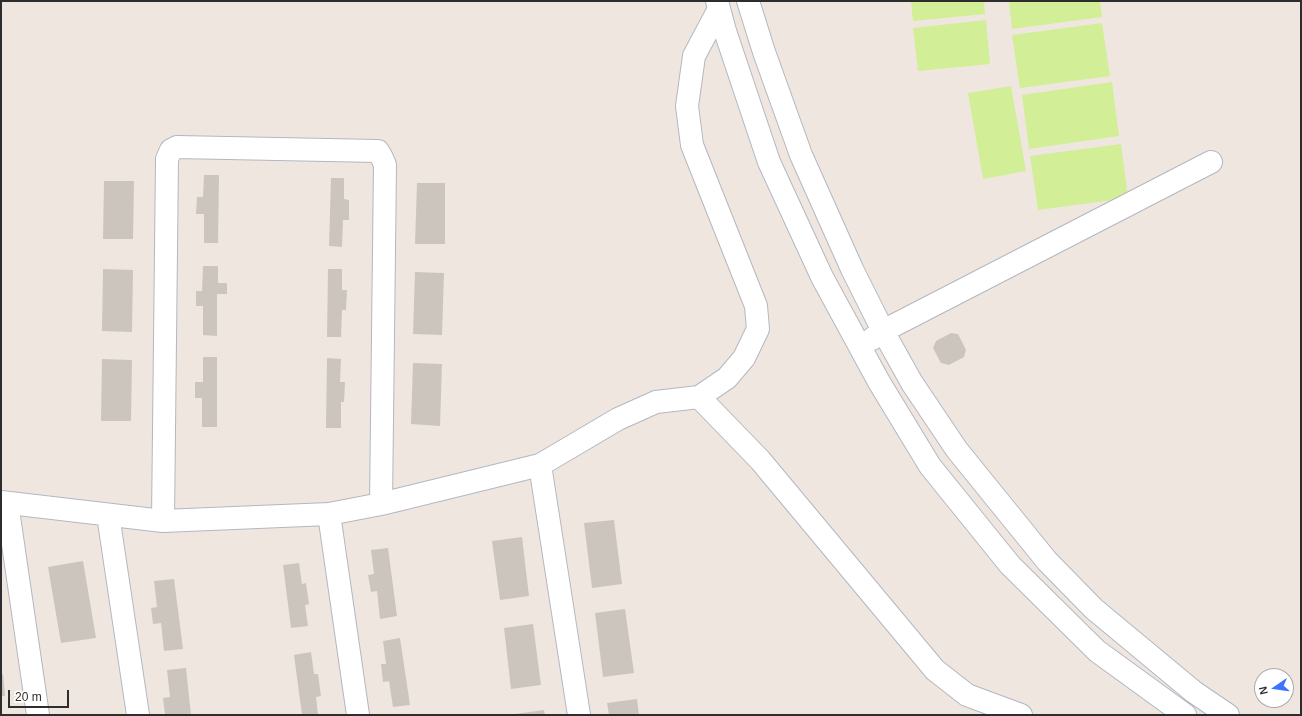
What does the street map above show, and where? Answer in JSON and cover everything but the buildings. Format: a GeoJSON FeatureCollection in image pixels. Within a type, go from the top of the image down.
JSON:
{"type":"FeatureCollection","features":[{"type":"Feature","properties":{"kind":"street"},"geometry":{"type":"LineString","coordinates":[[748,1],[764,52],[801,155],[852,269],[883,331],[912,383],[957,450],[1047,561],[1094,609],[1194,692],[1228,715]]}},
{"type":"Feature","properties":{"kind":"street"},"geometry":{"type":"LineString","coordinates":[[718,5],[734,59],[769,162],[822,277],[860,348],[930,466],[1010,565],[1097,651],[1175,712]]}},
{"type":"Feature","properties":{"kind":"street"},"geometry":{"type":"LineString","coordinates":[[38,715],[4,502],[163,521],[329,514],[381,504],[540,465],[618,419],[656,402],[699,397],[727,378],[744,358],[758,328],[756,306],[692,145],[687,106],[694,56],[718,5]]}},
{"type":"Feature","properties":{"kind":"street"},"geometry":{"type":"LineString","coordinates":[[163,521],[167,159],[171,150],[177,147],[378,151],[382,158],[385,165],[381,504]]}},
{"type":"Feature","properties":{"kind":"street"},"geometry":{"type":"LineString","coordinates":[[860,348],[883,331],[1212,162]]}},
{"type":"Feature","properties":{"kind":"street"},"geometry":{"type":"LineString","coordinates":[[699,397],[760,460],[935,670],[967,695],[1021,715]]}},
{"type":"Feature","properties":{"kind":"street"},"geometry":{"type":"LineString","coordinates":[[540,465],[578,715]]}},
{"type":"Feature","properties":{"kind":"street"},"geometry":{"type":"LineString","coordinates":[[329,514],[358,715]]}},
{"type":"Feature","properties":{"kind":"street"},"geometry":{"type":"LineString","coordinates":[[108,515],[138,715]]}},
{"type":"Feature","properties":{"kind":"green space"},"geometry":{"type":"Polygon","coordinates":[[[911,1],[984,1],[985,14],[913,21],[911,1]]]}},
{"type":"Feature","properties":{"kind":"green space"},"geometry":{"type":"Polygon","coordinates":[[[1009,1],[1100,1],[1102,17],[1012,29],[1009,1]]]}},
{"type":"Feature","properties":{"kind":"green space"},"geometry":{"type":"Polygon","coordinates":[[[986,20],[990,64],[918,71],[913,28],[986,20]]]}},
{"type":"Feature","properties":{"kind":"green space"},"geometry":{"type":"Polygon","coordinates":[[[1102,23],[1110,76],[1020,88],[1012,35],[1102,23]]]}},
{"type":"Feature","properties":{"kind":"green space"},"geometry":{"type":"Polygon","coordinates":[[[1112,82],[1119,136],[1029,149],[1022,95],[1112,82]]]}},
{"type":"Feature","properties":{"kind":"green space"},"geometry":{"type":"Polygon","coordinates":[[[1011,86],[1026,171],[983,179],[968,93],[1011,86]]]}},
{"type":"Feature","properties":{"kind":"green space"},"geometry":{"type":"Polygon","coordinates":[[[1121,144],[1128,198],[1038,210],[1030,156],[1121,144]]]}}]}
